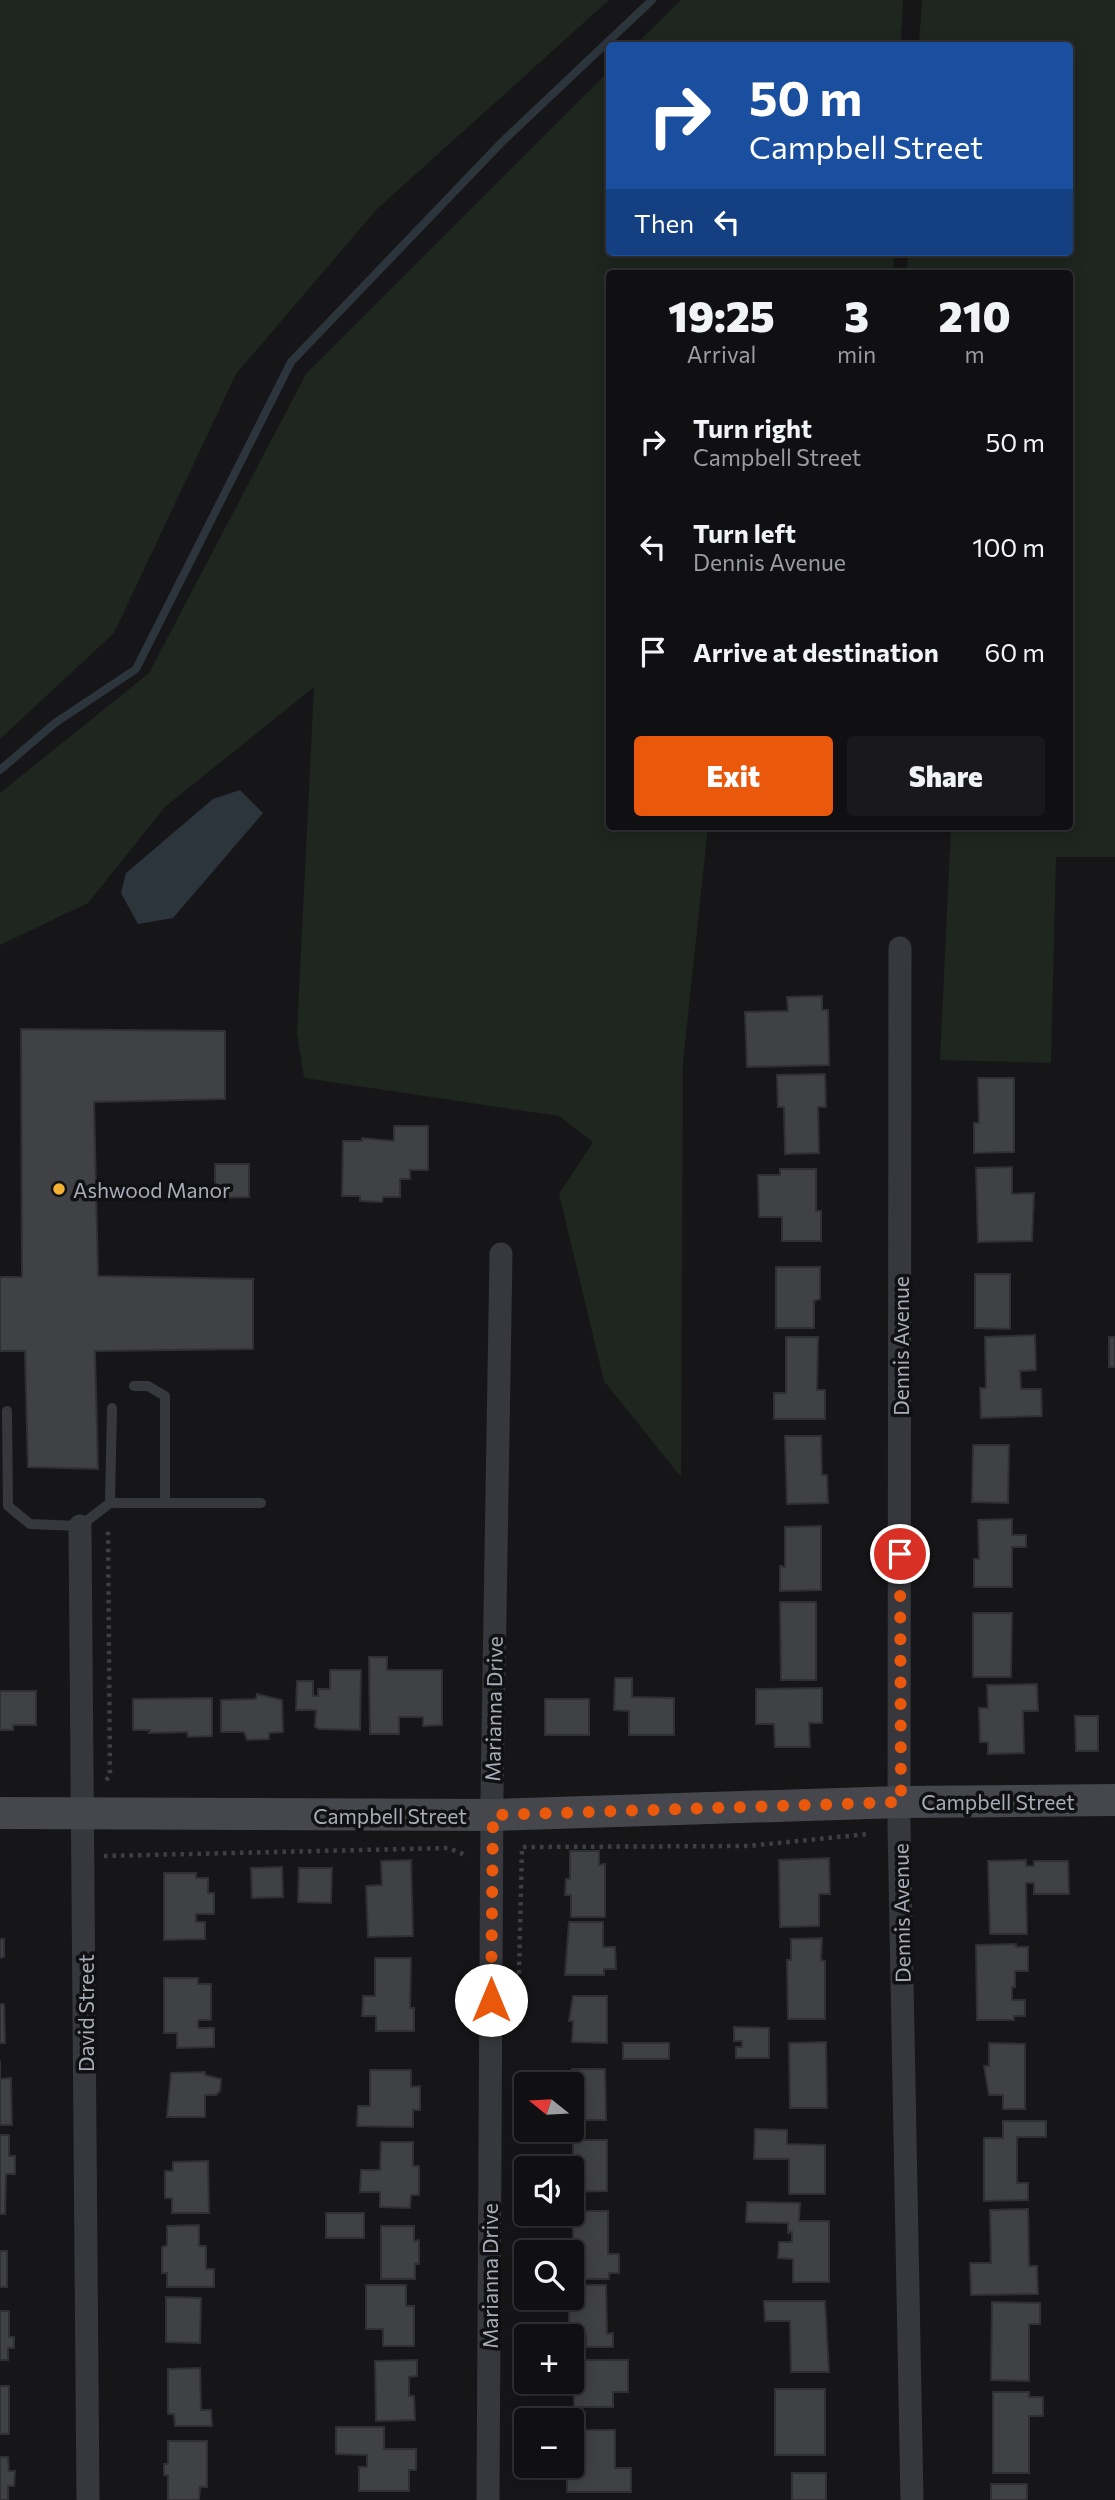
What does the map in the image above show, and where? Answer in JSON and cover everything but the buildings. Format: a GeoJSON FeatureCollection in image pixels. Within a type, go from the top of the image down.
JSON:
{"type":"FeatureCollection","features":[{"type":"Feature","properties":{"kind":"street","name":"Dennis Avenue"},"geometry":{"type":"LineString","coordinates":[[900,948],[901,1802],[912,2500]]}},
{"type":"Feature","properties":{"kind":"street","name":"Marianna Drive"},"geometry":{"type":"LineString","coordinates":[[488,2500],[493,1815],[501,1254]]}},
{"type":"Feature","properties":{"kind":"street","name":"David Street"},"geometry":{"type":"LineString","coordinates":[[79,1526],[85,1814],[88,2500]]}},
{"type":"Feature","properties":{"kind":"street","name":"Campbell Street"},"geometry":{"type":"LineString","coordinates":[[0,1813],[493,1815],[901,1802],[1115,1800]]}},
{"type":"Feature","properties":{"kind":"lane"},"geometry":{"type":"LineString","coordinates":[[134,1386],[148,1386],[165,1396],[165,1503]]}},
{"type":"Feature","properties":{"kind":"lane"},"geometry":{"type":"LineString","coordinates":[[110,1503],[112,1408]]}},
{"type":"Feature","properties":{"kind":"lane"},"geometry":{"type":"LineString","coordinates":[[7,1411],[8,1506],[30,1524],[79,1526],[110,1503],[261,1503]]}},
{"type":"Feature","properties":{"kind":"path"},"geometry":{"type":"LineString","coordinates":[[518,2027],[522,1847],[748,1846],[876,1833]]}},
{"type":"Feature","properties":{"kind":"path"},"geometry":{"type":"LineString","coordinates":[[84,1854],[100,1856],[448,1847],[469,1857],[470,1870]]}},
{"type":"Feature","properties":{"kind":"shaded area"},"geometry":{"type":"Polygon","coordinates":[[[0,0],[609,0],[377,209],[236,374],[114,633],[0,739],[0,0]]]}},
{"type":"Feature","properties":{"kind":"shaded area"},"geometry":{"type":"Polygon","coordinates":[[[681,0],[903,0],[901,42],[638,42],[681,0]]]}},
{"type":"Feature","properties":{"kind":"shaded area"},"geometry":{"type":"Polygon","coordinates":[[[922,0],[1115,0],[1115,857],[1056,857],[1051,1063],[940,1060],[951,830],[1073,830],[1073,270],[907,270],[908,256],[1073,256],[1073,42],[919,42],[922,0]]]}},
{"type":"Feature","properties":{"kind":"shaded area"},"geometry":{"type":"Polygon","coordinates":[[[606,74],[606,256],[894,256],[893,270],[606,270],[606,830],[708,830],[683,1062],[681,1477],[604,1381],[559,1194],[593,1142],[559,1116],[304,1078],[297,1033],[314,687],[165,807],[88,903],[0,945],[0,793],[149,673],[306,374],[606,74]]]}},
{"type":"Feature","properties":{"kind":"shaded area"},"geometry":{"type":"Polygon","coordinates":[[[240,790],[263,813],[173,918],[138,924],[121,893],[126,873],[213,799],[240,790]]]}},
{"type":"Feature","properties":{"kind":"waterway"},"geometry":{"type":"LineString","coordinates":[[608,42],[652,0]]}},
{"type":"Feature","properties":{"kind":"waterway"},"geometry":{"type":"LineString","coordinates":[[0,770],[55,723],[136,669],[291,362],[502,142],[606,44]]}},
{"type":"Feature","properties":{"kind":"place","name":"Ashwood Manor"},"geometry":{"type":"Point","coordinates":[59,1189]}},
{"type":"Feature","properties":{"kind":"route"},"geometry":{"type":"LineString","coordinates":[[491,2000],[493,1815],[901,1802],[900,1554]]}}]}
